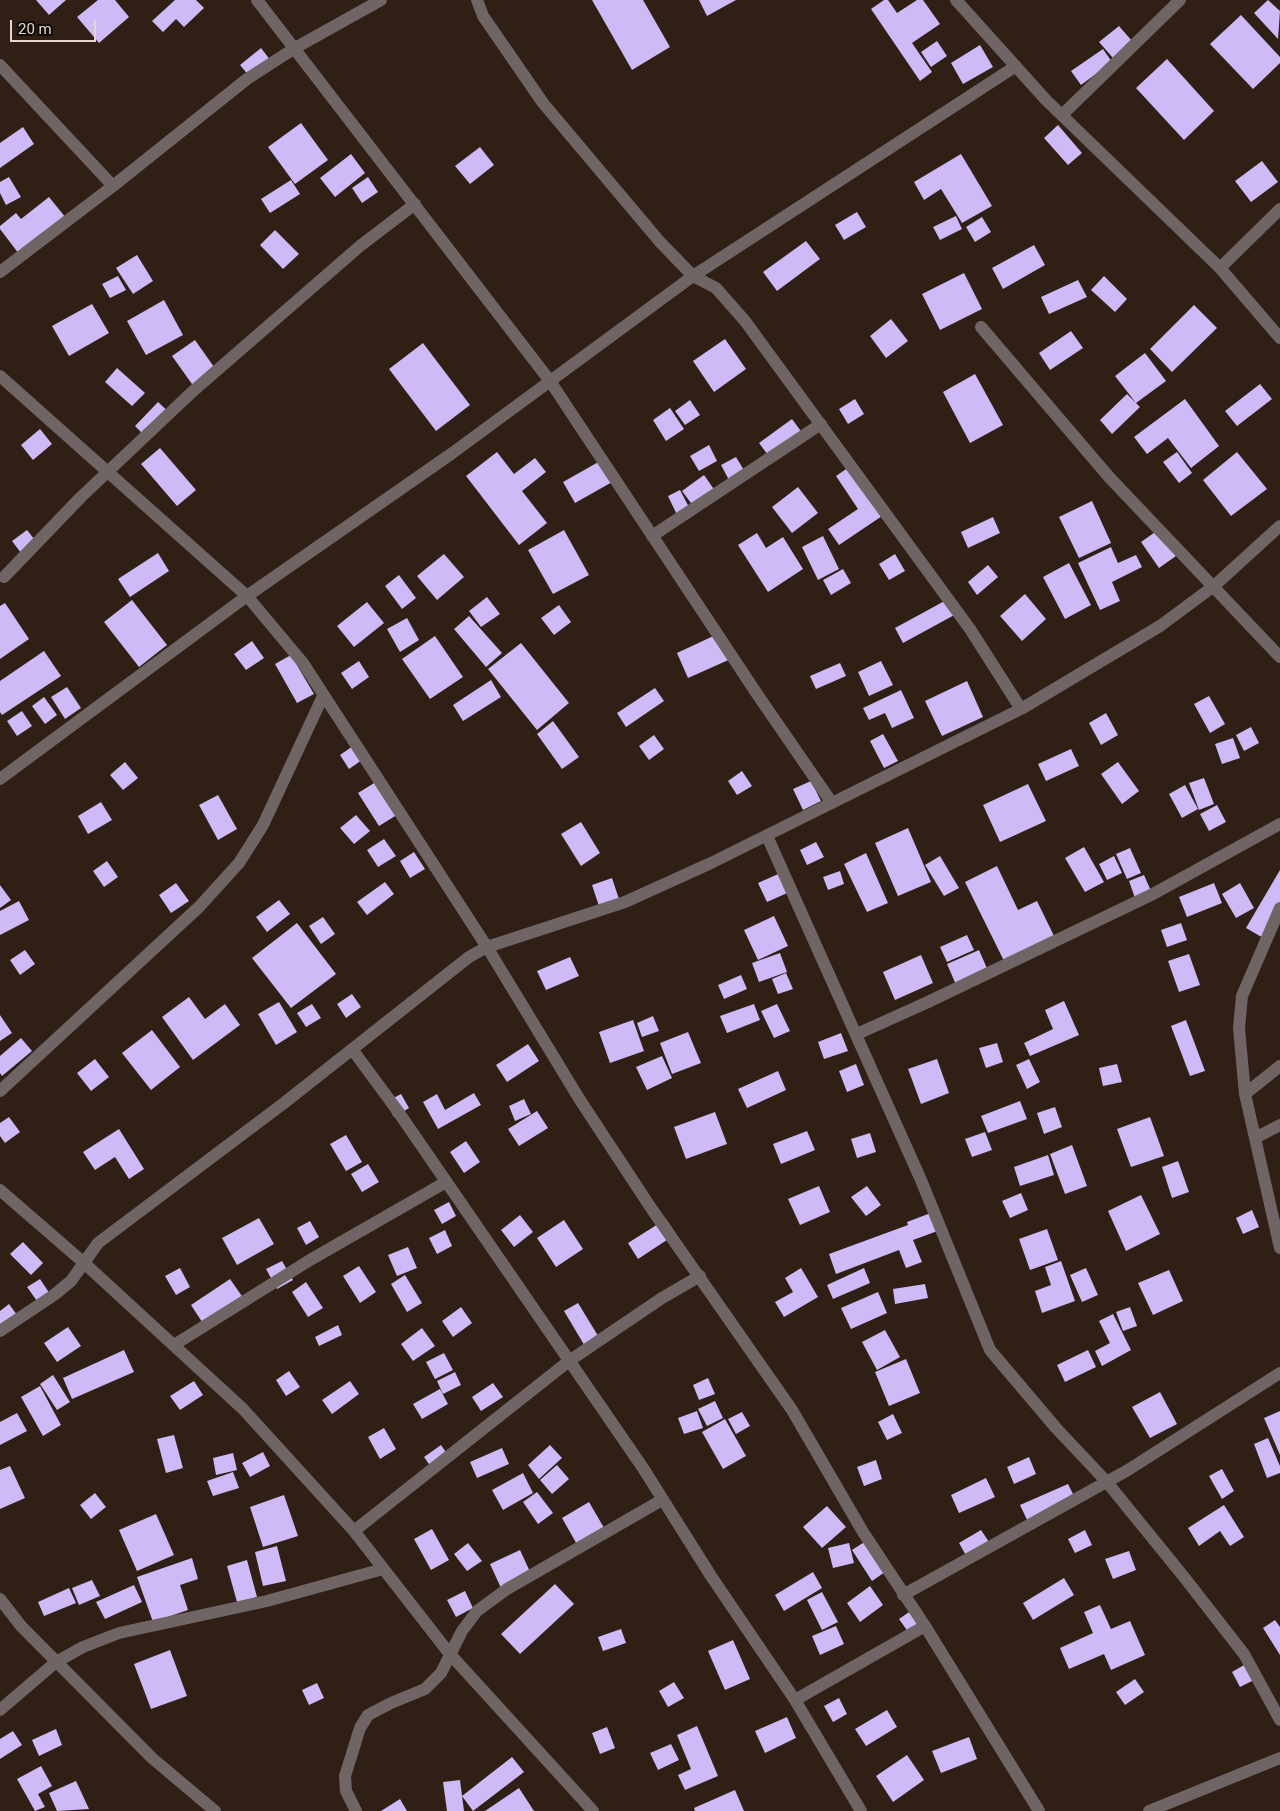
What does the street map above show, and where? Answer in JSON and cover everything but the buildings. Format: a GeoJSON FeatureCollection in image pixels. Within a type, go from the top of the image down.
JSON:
{"type":"FeatureCollection","features":[{"type":"Feature","properties":{"kind":"street"},"geometry":{"type":"LineString","coordinates":[[257,0],[550,381],[832,803]]}},
{"type":"Feature","properties":{"kind":"street"},"geometry":{"type":"LineString","coordinates":[[0,272],[113,186],[247,78],[295,48],[381,0]]}},
{"type":"Feature","properties":{"kind":"street"},"geometry":{"type":"LineString","coordinates":[[477,0],[483,16],[543,102],[660,242],[693,276],[716,288],[745,321],[970,629],[1021,709]]}},
{"type":"Feature","properties":{"kind":"street"},"geometry":{"type":"LineString","coordinates":[[956,0],[1062,115],[1220,268],[1280,338]]}},
{"type":"Feature","properties":{"kind":"street"},"geometry":{"type":"LineString","coordinates":[[1062,115],[1180,0]]}},
{"type":"Feature","properties":{"kind":"street"},"geometry":{"type":"LineString","coordinates":[[0,65],[113,186]]}},
{"type":"Feature","properties":{"kind":"street"},"geometry":{"type":"LineString","coordinates":[[0,779],[247,596],[451,454],[693,276],[1016,66]]}},
{"type":"Feature","properties":{"kind":"street"},"geometry":{"type":"LineString","coordinates":[[4,577],[106,473],[192,392],[284,310],[385,225],[415,204]]}},
{"type":"Feature","properties":{"kind":"street"},"geometry":{"type":"LineString","coordinates":[[1220,268],[1280,209]]}},
{"type":"Feature","properties":{"kind":"street"},"geometry":{"type":"LineString","coordinates":[[981,327],[1110,477],[1280,657]]}},
{"type":"Feature","properties":{"kind":"street"},"geometry":{"type":"LineString","coordinates":[[0,376],[106,473],[247,596],[303,663],[487,947],[580,1100],[651,1208],[792,1410],[863,1532],[925,1626],[1039,1811]]}},
{"type":"Feature","properties":{"kind":"street"},"geometry":{"type":"LineString","coordinates":[[652,536],[821,424]]}},
{"type":"Feature","properties":{"kind":"street"},"geometry":{"type":"LineString","coordinates":[[0,1331],[71,1281],[98,1243],[352,1049],[468,957],[487,947],[624,902],[766,836],[1021,709],[1160,626],[1214,586],[1280,526]]}},
{"type":"Feature","properties":{"kind":"street"},"geometry":{"type":"LineString","coordinates":[[0,1091],[199,907],[239,863],[263,826],[323,696]]}},
{"type":"Feature","properties":{"kind":"street"},"geometry":{"type":"LineString","coordinates":[[857,1034],[1153,894],[1280,824]]}},
{"type":"Feature","properties":{"kind":"street"},"geometry":{"type":"LineString","coordinates":[[766,836],[857,1034],[921,1180],[990,1350],[1056,1428],[1106,1481],[1244,1654],[1280,1720]]}},
{"type":"Feature","properties":{"kind":"street"},"geometry":{"type":"LineString","coordinates":[[1280,908],[1242,996],[1239,1028],[1245,1094],[1280,1248]]}},
{"type":"Feature","properties":{"kind":"street"},"geometry":{"type":"LineString","coordinates":[[352,1049],[397,1110],[662,1500],[794,1700],[861,1811]]}},
{"type":"Feature","properties":{"kind":"street"},"geometry":{"type":"LineString","coordinates":[[1245,1094],[1280,1066]]}},
{"type":"Feature","properties":{"kind":"street"},"geometry":{"type":"LineString","coordinates":[[1255,1138],[1280,1125]]}},
{"type":"Feature","properties":{"kind":"street"},"geometry":{"type":"LineString","coordinates":[[174,1345],[310,1260],[446,1182]]}},
{"type":"Feature","properties":{"kind":"street"},"geometry":{"type":"LineString","coordinates":[[0,1190],[83,1262],[244,1409],[354,1531],[449,1652],[593,1811]]}},
{"type":"Feature","properties":{"kind":"street"},"geometry":{"type":"LineString","coordinates":[[354,1531],[569,1361],[662,1298],[700,1276]]}},
{"type":"Feature","properties":{"kind":"street"},"geometry":{"type":"LineString","coordinates":[[903,1595],[1128,1470],[1280,1373]]}},
{"type":"Feature","properties":{"kind":"street"},"geometry":{"type":"LineString","coordinates":[[356,1811],[346,1791],[345,1776],[360,1728],[368,1716],[391,1703],[426,1689],[441,1672],[449,1652],[462,1631],[478,1611],[507,1589],[662,1500]]}},
{"type":"Feature","properties":{"kind":"street"},"geometry":{"type":"LineString","coordinates":[[0,1710],[56,1662],[83,1647],[119,1633],[267,1601],[384,1569]]}},
{"type":"Feature","properties":{"kind":"street"},"geometry":{"type":"LineString","coordinates":[[0,1600],[21,1626],[152,1758],[215,1811]]}},
{"type":"Feature","properties":{"kind":"street"},"geometry":{"type":"LineString","coordinates":[[794,1700],[925,1626]]}},
{"type":"Feature","properties":{"kind":"street"},"geometry":{"type":"LineString","coordinates":[[1149,1811],[1280,1758]]}}]}
